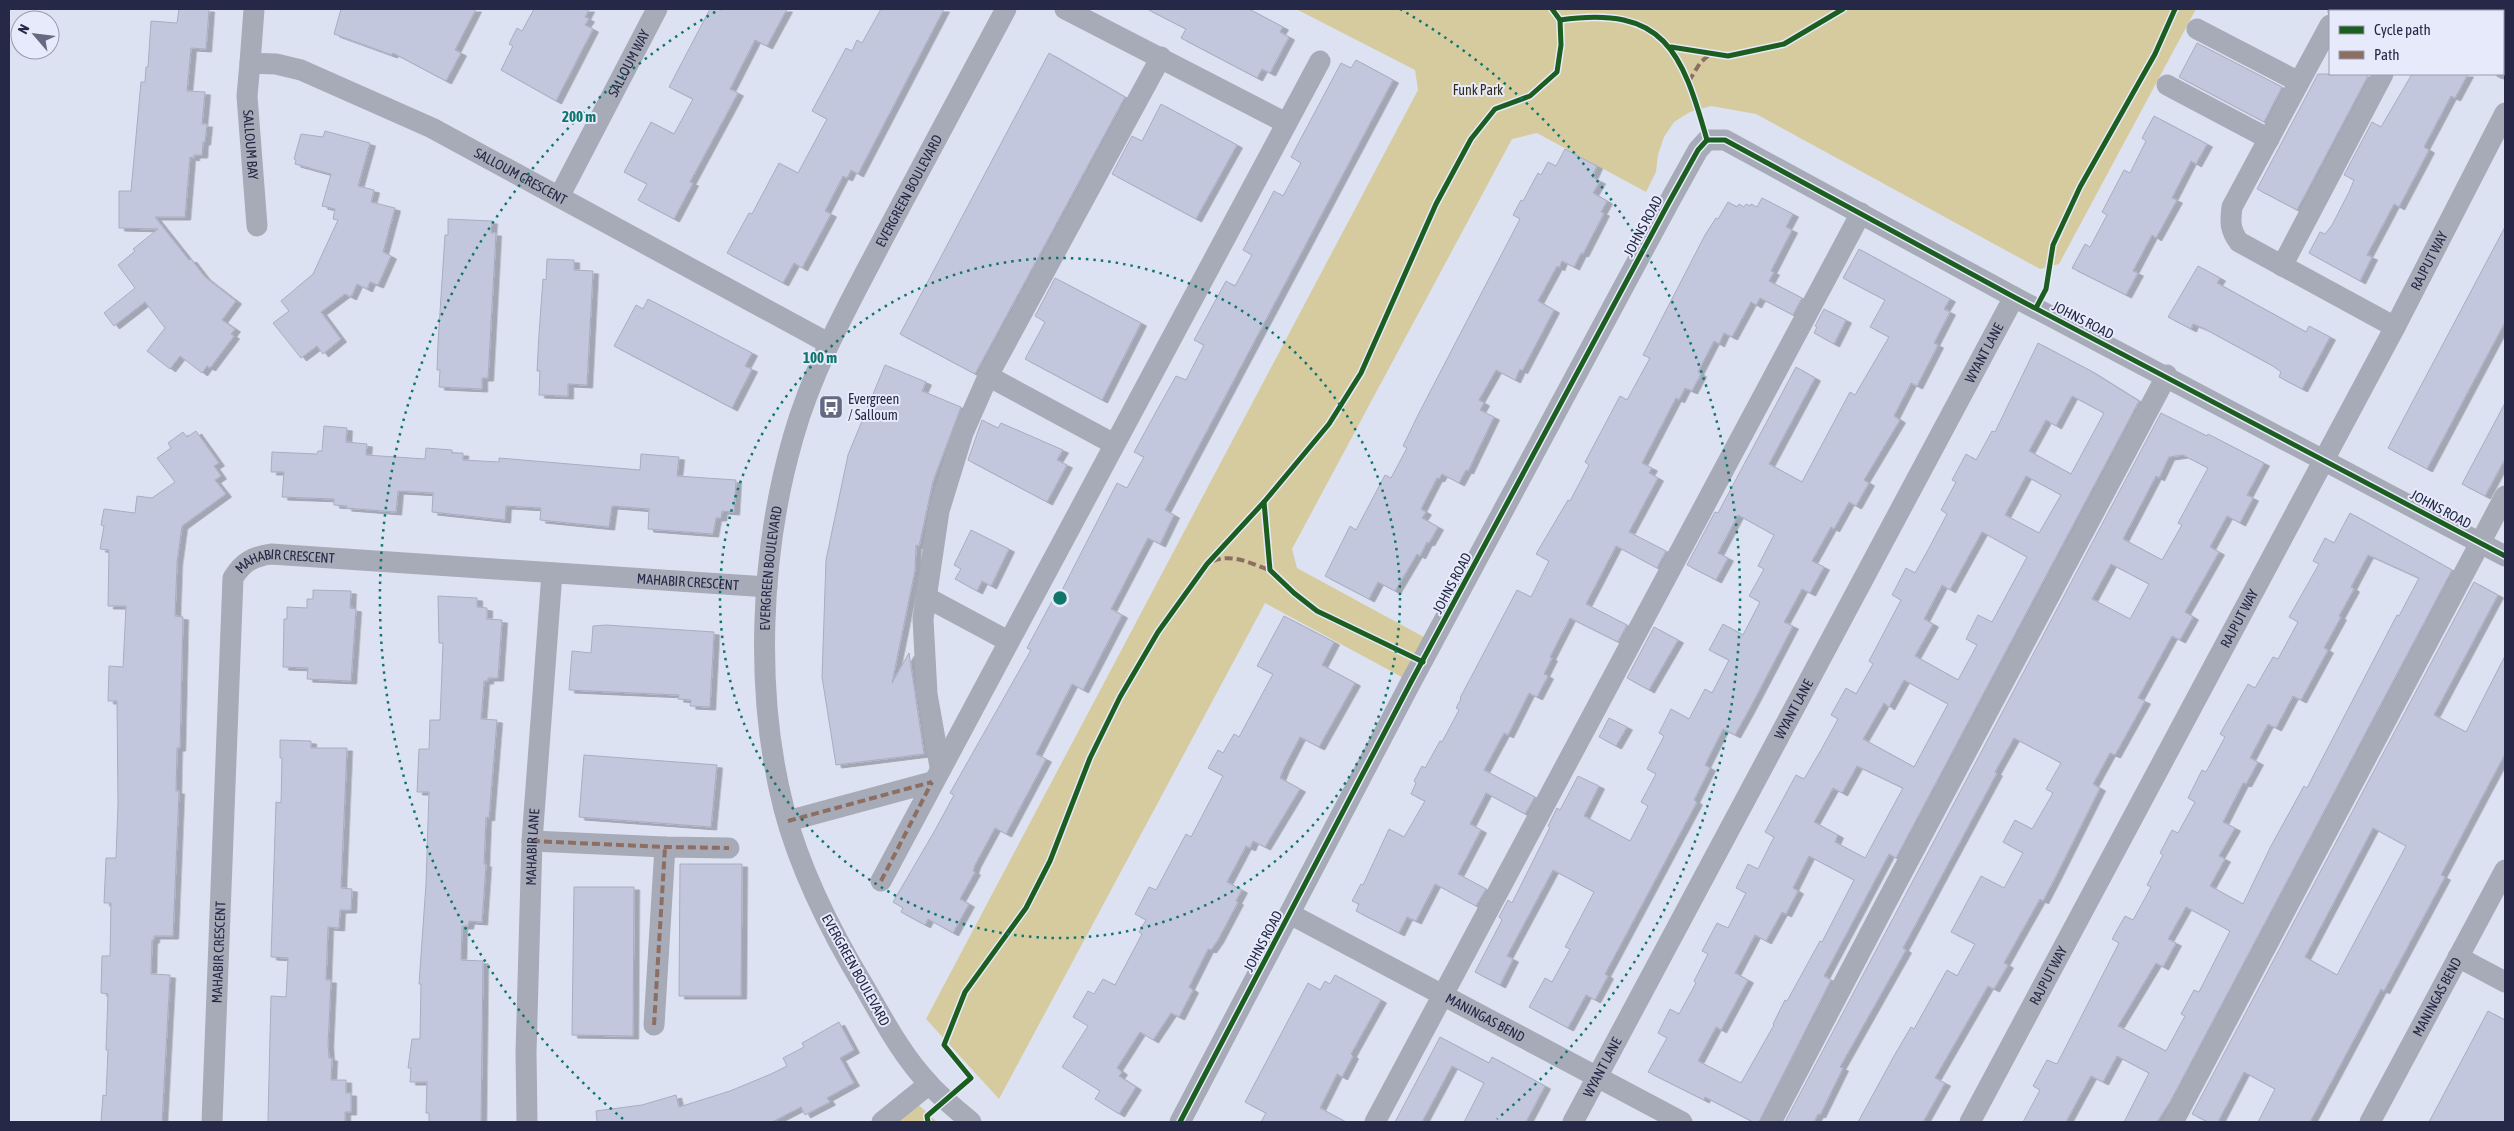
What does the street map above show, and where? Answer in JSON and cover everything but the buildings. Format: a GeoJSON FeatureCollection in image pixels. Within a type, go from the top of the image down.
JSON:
{"type":"FeatureCollection","features":[{"type":"Feature","properties":{"kind":"street"},"geometry":{"type":"LineString","coordinates":[[250,63],[254,9]]}},
{"type":"Feature","properties":{"kind":"street","name":"SALLOUM WAY"},"geometry":{"type":"LineString","coordinates":[[560,196],[657,9]]}},
{"type":"Feature","properties":{"kind":"street","name":"EVERGREEN BOULEVARD"},"geometry":{"type":"LineString","coordinates":[[971,1122],[929,1084],[884,1023],[839,945],[815,895],[788,821],[776,771],[766,678],[767,588],[771,544],[793,437],[828,343],[1006,9]]}},
{"type":"Feature","properties":{"kind":"street"},"geometry":{"type":"LineString","coordinates":[[1065,9],[1286,123]]}},
{"type":"Feature","properties":{"kind":"street"},"geometry":{"type":"LineString","coordinates":[[2329,27],[2232,207],[2230,222],[2233,234],[2239,242],[2394,327]]}},
{"type":"Feature","properties":{"kind":"street"},"geometry":{"type":"LineString","coordinates":[[2197,28],[2299,82]]}},
{"type":"Feature","properties":{"kind":"street"},"geometry":{"type":"LineString","coordinates":[[936,775],[927,694],[923,619],[939,511],[963,433],[988,376],[1161,57]]}},
{"type":"Feature","properties":{"kind":"street"},"geometry":{"type":"LineString","coordinates":[[881,881],[936,775],[1320,61]]}},
{"type":"Feature","properties":{"kind":"street","name":"SALLOUM CRESCENT"},"geometry":{"type":"LineString","coordinates":[[250,63],[276,64],[301,70],[432,128],[828,343]]}},
{"type":"Feature","properties":{"kind":"street","name":"SALLOUM BAY"},"geometry":{"type":"LineString","coordinates":[[250,63],[247,96],[256,226]]}},
{"type":"Feature","properties":{"kind":"street"},"geometry":{"type":"LineString","coordinates":[[2282,266],[2382,75]]}},
{"type":"Feature","properties":{"kind":"street"},"geometry":{"type":"LineString","coordinates":[[2167,85],[2269,139]]}},
{"type":"Feature","properties":{"kind":"street","name":"RAJPUT WAY"},"geometry":{"type":"LineString","coordinates":[[1970,1122],[2394,327],[2505,113]]}},
{"type":"Feature","properties":{"kind":"street","name":"JOHNS ROAD"},"geometry":{"type":"LineString","coordinates":[[1180,1122],[1411,682],[1698,150],[1707,140],[1725,140],[2014,297],[2167,375],[2505,556]]}},
{"type":"Feature","properties":{"kind":"street"},"geometry":{"type":"LineString","coordinates":[[1375,1122],[1861,213]]}},
{"type":"Feature","properties":{"kind":"street","name":"WYANT LANE"},"geometry":{"type":"LineString","coordinates":[[1573,1122],[2014,297]]}},
{"type":"Feature","properties":{"kind":"street"},"geometry":{"type":"LineString","coordinates":[[1771,1122],[2167,375]]}},
{"type":"Feature","properties":{"kind":"street"},"geometry":{"type":"LineString","coordinates":[[988,376],[1114,444]]}},
{"type":"Feature","properties":{"kind":"street"},"geometry":{"type":"LineString","coordinates":[[2174,1122],[2505,496]]}},
{"type":"Feature","properties":{"kind":"street","name":"MAHABIR CRESCENT"},"geometry":{"type":"LineString","coordinates":[[212,1122],[233,578],[241,565],[255,557],[271,554],[767,588]]}},
{"type":"Feature","properties":{"kind":"street","name":"MAHABIR LANE"},"geometry":{"type":"LineString","coordinates":[[528,1122],[526,1053],[532,841],[552,573]]}},
{"type":"Feature","properties":{"kind":"street"},"geometry":{"type":"LineString","coordinates":[[926,597],[1008,641]]}},
{"type":"Feature","properties":{"kind":"street"},"geometry":{"type":"LineString","coordinates":[[788,821],[936,775]]}},
{"type":"Feature","properties":{"kind":"street"},"geometry":{"type":"LineString","coordinates":[[532,841],[665,848],[729,848]]}},
{"type":"Feature","properties":{"kind":"street"},"geometry":{"type":"LineString","coordinates":[[654,1024],[665,848]]}},
{"type":"Feature","properties":{"kind":"street","name":"MANINGAS BEND"},"geometry":{"type":"LineString","coordinates":[[2370,1122],[2505,870]]}},
{"type":"Feature","properties":{"kind":"street","name":"MANINGAS BEND"},"geometry":{"type":"LineString","coordinates":[[1290,914],[1682,1122]]}},
{"type":"Feature","properties":{"kind":"street"},"geometry":{"type":"LineString","coordinates":[[2458,957],[2505,982]]}},
{"type":"Feature","properties":{"kind":"street"},"geometry":{"type":"LineString","coordinates":[[882,1122],[929,1084]]}},
{"type":"Feature","properties":{"kind":"green space","name":"Funk Park"},"geometry":{"type":"Polygon","coordinates":[[[1296,9],[2196,9],[2059,264],[2040,269],[1756,114],[1711,106],[1690,112],[1674,122],[1664,137],[1658,155],[1656,172],[1646,192],[1537,133],[1512,139],[1292,549],[1297,568],[1433,642],[1411,682],[1265,603],[999,1099],[926,1019],[1418,90],[1415,70],[1296,9]]]}},
{"type":"Feature","properties":{"kind":"green space"},"geometry":{"type":"Polygon","coordinates":[[[910,1097],[937,1122],[882,1122],[910,1097]]]}},
{"type":"Feature","properties":{"kind":"marked path"},"geometry":{"type":"LineString","coordinates":[[1689,81],[1700,63],[1711,53]]}},
{"type":"Feature","properties":{"kind":"marked path"},"geometry":{"type":"LineString","coordinates":[[1213,561],[1228,558],[1235,559],[1270,570]]}},
{"type":"Feature","properties":{"kind":"marked path"},"geometry":{"type":"LineString","coordinates":[[788,821],[932,782]]}},
{"type":"Feature","properties":{"kind":"marked path"},"geometry":{"type":"LineString","coordinates":[[881,881],[932,782]]}},
{"type":"Feature","properties":{"kind":"marked path"},"geometry":{"type":"LineString","coordinates":[[532,841],[729,848]]}},
{"type":"Feature","properties":{"kind":"marked path"},"geometry":{"type":"LineString","coordinates":[[654,1025],[665,847]]}},
{"type":"Feature","properties":{"kind":"cycle path"},"geometry":{"type":"LineString","coordinates":[[1552,9],[1560,20],[1595,17],[1624,20],[1646,28],[1664,41],[1677,59],[1688,82],[1707,140]]}},
{"type":"Feature","properties":{"kind":"cycle path"},"geometry":{"type":"LineString","coordinates":[[1671,47],[1728,56],[1784,44],[1843,9]]}},
{"type":"Feature","properties":{"kind":"cycle path"},"geometry":{"type":"LineString","coordinates":[[2036,308],[2046,289],[2053,245],[2080,187],[2155,54],[2175,9]]}},
{"type":"Feature","properties":{"kind":"cycle path"},"geometry":{"type":"LineString","coordinates":[[1423,662],[1317,611],[1294,593],[1270,570],[1264,502],[1329,424],[1361,373],[1436,204],[1471,139],[1495,109],[1530,96],[1557,72],[1561,45],[1560,20]]}},
{"type":"Feature","properties":{"kind":"cycle path"},"geometry":{"type":"LineString","coordinates":[[1180,1122],[1411,682],[1668,204],[1698,150],[1707,140],[1725,140],[2014,297],[2505,556]]}},
{"type":"Feature","properties":{"kind":"cycle path"},"geometry":{"type":"LineString","coordinates":[[928,1122],[927,1116],[971,1078],[944,1045],[965,992],[1026,908],[1050,861],[1090,758],[1120,697],[1158,632],[1207,564],[1264,502]]}},
{"type":"Feature","properties":{"kind":"place","name":"Evergreen / Salloum"},"geometry":{"type":"Point","coordinates":[831,407]}}]}
